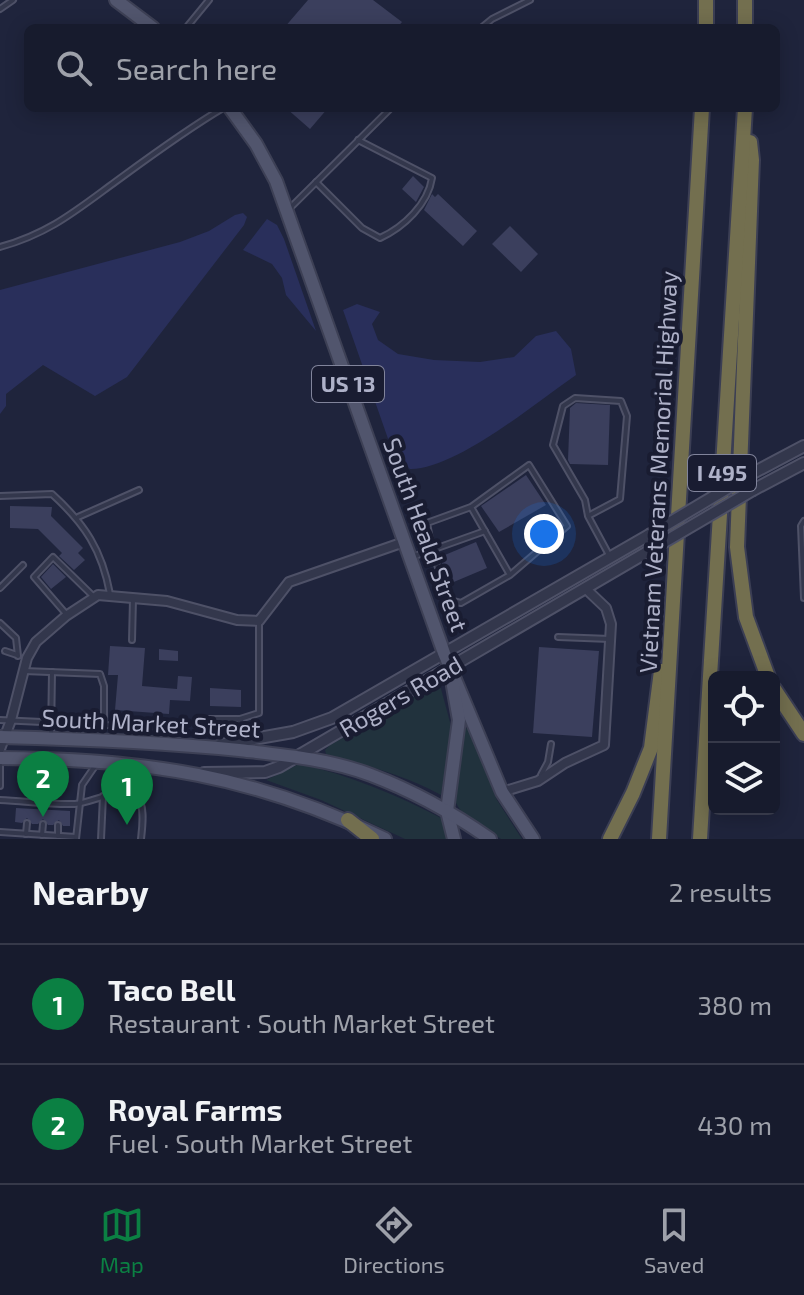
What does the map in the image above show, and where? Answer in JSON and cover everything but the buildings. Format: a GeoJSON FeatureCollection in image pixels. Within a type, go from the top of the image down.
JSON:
{"type":"FeatureCollection","features":[{"type":"Feature","properties":{"kind":"highway"},"geometry":{"type":"LineString","coordinates":[[706,0],[706,24]]}},
{"type":"Feature","properties":{"kind":"highway"},"geometry":{"type":"LineString","coordinates":[[745,0],[745,24]]}},
{"type":"Feature","properties":{"kind":"highway","name":"Vietnam Veterans Memorial Highway"},"geometry":{"type":"LineString","coordinates":[[659,839],[702,112]]}},
{"type":"Feature","properties":{"kind":"highway"},"geometry":{"type":"LineString","coordinates":[[746,112],[752,160],[737,547],[746,617],[766,671]]}},
{"type":"Feature","properties":{"kind":"highway","name":"I 495"},"geometry":{"type":"LineString","coordinates":[[700,839],[746,112]]}},
{"type":"Feature","properties":{"kind":"highway"},"geometry":{"type":"LineString","coordinates":[[610,839],[651,748],[672,592]]}},
{"type":"Feature","properties":{"kind":"highway"},"geometry":{"type":"LineString","coordinates":[[780,698],[804,734]]}},
{"type":"Feature","properties":{"kind":"highway"},"geometry":{"type":"LineString","coordinates":[[348,820],[372,839]]}},
{"type":"Feature","properties":{"kind":"main road"},"geometry":{"type":"LineString","coordinates":[[116,0],[148,24]]}},
{"type":"Feature","properties":{"kind":"main road","name":"South Heald Street"},"geometry":{"type":"LineString","coordinates":[[233,112],[256,144],[276,181],[444,653],[502,792],[533,839]]}},
{"type":"Feature","properties":{"kind":"main road","name":"South Heald Street"},"geometry":{"type":"LineString","coordinates":[[451,667],[459,720],[447,811],[454,839]]}},
{"type":"Feature","properties":{"kind":"main road","name":"South Market Street"},"geometry":{"type":"LineString","coordinates":[[1,741],[51,739],[208,747],[299,756],[368,774],[447,811],[490,839]]}},
{"type":"Feature","properties":{"kind":"main road","name":"South Market Street"},"geometry":{"type":"LineString","coordinates":[[0,758],[99,761],[194,772],[275,793],[348,820],[385,839]]}},
{"type":"Feature","properties":{"kind":"street","name":"Rogers Road"},"geometry":{"type":"LineString","coordinates":[[208,747],[293,732],[332,718],[804,446]]}},
{"type":"Feature","properties":{"kind":"street","name":"Rogers Road"},"geometry":{"type":"LineString","coordinates":[[194,772],[265,772],[299,756],[804,463]]}},
{"type":"Feature","properties":{"kind":"street"},"geometry":{"type":"LineString","coordinates":[[1,741],[11,720],[24,671],[23,657],[67,615],[98,595],[167,601],[237,620],[259,621],[289,582],[404,542]]}},
{"type":"Feature","properties":{"kind":"street"},"geometry":{"type":"LineString","coordinates":[[502,792],[538,781],[565,763],[604,745],[611,624],[606,608],[585,588]]}},
{"type":"Feature","properties":{"kind":"lane"},"geometry":{"type":"LineString","coordinates":[[0,9],[13,0]]}},
{"type":"Feature","properties":{"kind":"lane"},"geometry":{"type":"LineString","coordinates":[[189,24],[209,0]]}},
{"type":"Feature","properties":{"kind":"lane"},"geometry":{"type":"LineString","coordinates":[[486,24],[530,0]]}},
{"type":"Feature","properties":{"kind":"lane"},"geometry":{"type":"LineString","coordinates":[[0,247],[34,237],[62,222],[190,127],[216,112]]}},
{"type":"Feature","properties":{"kind":"lane"},"geometry":{"type":"LineString","coordinates":[[286,211],[387,112]]}},
{"type":"Feature","properties":{"kind":"lane"},"geometry":{"type":"LineString","coordinates":[[316,182],[362,228],[380,238],[394,232],[429,194],[432,178],[358,140]]}},
{"type":"Feature","properties":{"kind":"lane"},"geometry":{"type":"LineString","coordinates":[[588,516],[620,499],[627,416],[621,401],[575,398],[563,406],[553,445],[585,500],[588,516],[611,557]]}},
{"type":"Feature","properties":{"kind":"lane"},"geometry":{"type":"LineString","coordinates":[[529,465],[567,526],[510,575],[461,603],[449,600],[432,550],[427,523],[471,507],[529,465]]}},
{"type":"Feature","properties":{"kind":"lane"},"geometry":{"type":"LineString","coordinates":[[78,517],[139,490]]}},
{"type":"Feature","properties":{"kind":"lane"},"geometry":{"type":"LineString","coordinates":[[0,496],[52,494],[78,517],[95,544],[111,597]]}},
{"type":"Feature","properties":{"kind":"lane"},"geometry":{"type":"LineString","coordinates":[[471,507],[510,575]]}},
{"type":"Feature","properties":{"kind":"lane"},"geometry":{"type":"LineString","coordinates":[[804,521],[801,526],[804,598]]}},
{"type":"Feature","properties":{"kind":"lane"},"geometry":{"type":"LineString","coordinates":[[410,558],[485,531]]}},
{"type":"Feature","properties":{"kind":"lane"},"geometry":{"type":"LineString","coordinates":[[67,615],[34,577],[53,557],[94,597]]}},
{"type":"Feature","properties":{"kind":"lane"},"geometry":{"type":"LineString","coordinates":[[0,588],[23,565]]}},
{"type":"Feature","properties":{"kind":"lane"},"geometry":{"type":"LineString","coordinates":[[132,640],[133,599]]}},
{"type":"Feature","properties":{"kind":"lane"},"geometry":{"type":"LineString","coordinates":[[206,719],[240,719],[259,713],[259,621]]}},
{"type":"Feature","properties":{"kind":"lane"},"geometry":{"type":"LineString","coordinates":[[0,623],[16,638],[23,657]]}},
{"type":"Feature","properties":{"kind":"lane"},"geometry":{"type":"LineString","coordinates":[[558,637],[610,639]]}},
{"type":"Feature","properties":{"kind":"lane"},"geometry":{"type":"LineString","coordinates":[[5,651],[23,657]]}},
{"type":"Feature","properties":{"kind":"lane"},"geometry":{"type":"LineString","coordinates":[[24,671],[100,674],[103,678],[104,725]]}},
{"type":"Feature","properties":{"kind":"lane"},"geometry":{"type":"LineString","coordinates":[[51,739],[52,672]]}},
{"type":"Feature","properties":{"kind":"lane"},"geometry":{"type":"LineString","coordinates":[[240,719],[253,740]]}},
{"type":"Feature","properties":{"kind":"lane"},"geometry":{"type":"LineString","coordinates":[[236,742],[240,719]]}},
{"type":"Feature","properties":{"kind":"lane"},"geometry":{"type":"LineString","coordinates":[[0,720],[167,727]]}},
{"type":"Feature","properties":{"kind":"lane"},"geometry":{"type":"LineString","coordinates":[[538,781],[548,762],[551,744]]}},
{"type":"Feature","properties":{"kind":"lane"},"geometry":{"type":"LineString","coordinates":[[0,832],[76,838],[82,785],[99,761]]}},
{"type":"Feature","properties":{"kind":"lane"},"geometry":{"type":"LineString","coordinates":[[0,765],[0,786]]}},
{"type":"Feature","properties":{"kind":"lane"},"geometry":{"type":"LineString","coordinates":[[101,839],[103,796]]}},
{"type":"Feature","properties":{"kind":"lane"},"geometry":{"type":"LineString","coordinates":[[0,800],[78,804],[103,796],[135,796],[140,800],[143,820],[141,839]]}},
{"type":"Feature","properties":{"kind":"lane"},"geometry":{"type":"LineString","coordinates":[[28,802],[28,808]]}},
{"type":"Feature","properties":{"kind":"lane"},"geometry":{"type":"LineString","coordinates":[[44,810],[45,802]]}},
{"type":"Feature","properties":{"kind":"lane"},"geometry":{"type":"LineString","coordinates":[[59,810],[60,803]]}},
{"type":"Feature","properties":{"kind":"lane"},"geometry":{"type":"LineString","coordinates":[[26,834],[27,823]]}},
{"type":"Feature","properties":{"kind":"lane"},"geometry":{"type":"LineString","coordinates":[[42,835],[43,824]]}},
{"type":"Feature","properties":{"kind":"lane"},"geometry":{"type":"LineString","coordinates":[[58,825],[58,836]]}},
{"type":"Feature","properties":{"kind":"shaded area"},"geometry":{"type":"Polygon","coordinates":[[[434,685],[440,685],[451,733],[441,795],[399,776],[326,754],[325,750],[330,745],[434,685]]]}},
{"type":"Feature","properties":{"kind":"shaded area"},"geometry":{"type":"Polygon","coordinates":[[[468,728],[497,800],[522,839],[501,839],[462,813],[456,803],[463,729],[468,728]]]}},
{"type":"Feature","properties":{"kind":"shaded area"},"geometry":{"type":"Polygon","coordinates":[[[299,764],[355,780],[426,810],[443,819],[447,839],[405,839],[321,800],[266,780],[299,764]]]}},
{"type":"Feature","properties":{"kind":"water"},"geometry":{"type":"Polygon","coordinates":[[[243,213],[247,217],[244,225],[127,377],[95,396],[43,365],[6,394],[6,406],[0,414],[0,290],[180,242],[243,213]]]}},
{"type":"Feature","properties":{"kind":"water"},"geometry":{"type":"Polygon","coordinates":[[[267,219],[277,225],[284,239],[316,331],[286,295],[282,278],[272,264],[243,250],[267,219]]]}},
{"type":"Feature","properties":{"kind":"water"},"geometry":{"type":"Polygon","coordinates":[[[357,304],[380,312],[372,324],[378,340],[398,354],[434,360],[480,362],[514,357],[536,336],[556,331],[571,349],[576,375],[472,447],[449,459],[410,469],[393,453],[343,310],[357,304]]]}},
{"type":"Feature","properties":{"kind":"place","name":"Royal Farms"},"geometry":{"type":"Point","coordinates":[43,817]}},
{"type":"Feature","properties":{"kind":"place","name":"Taco Bell"},"geometry":{"type":"Point","coordinates":[127,825]}}]}
